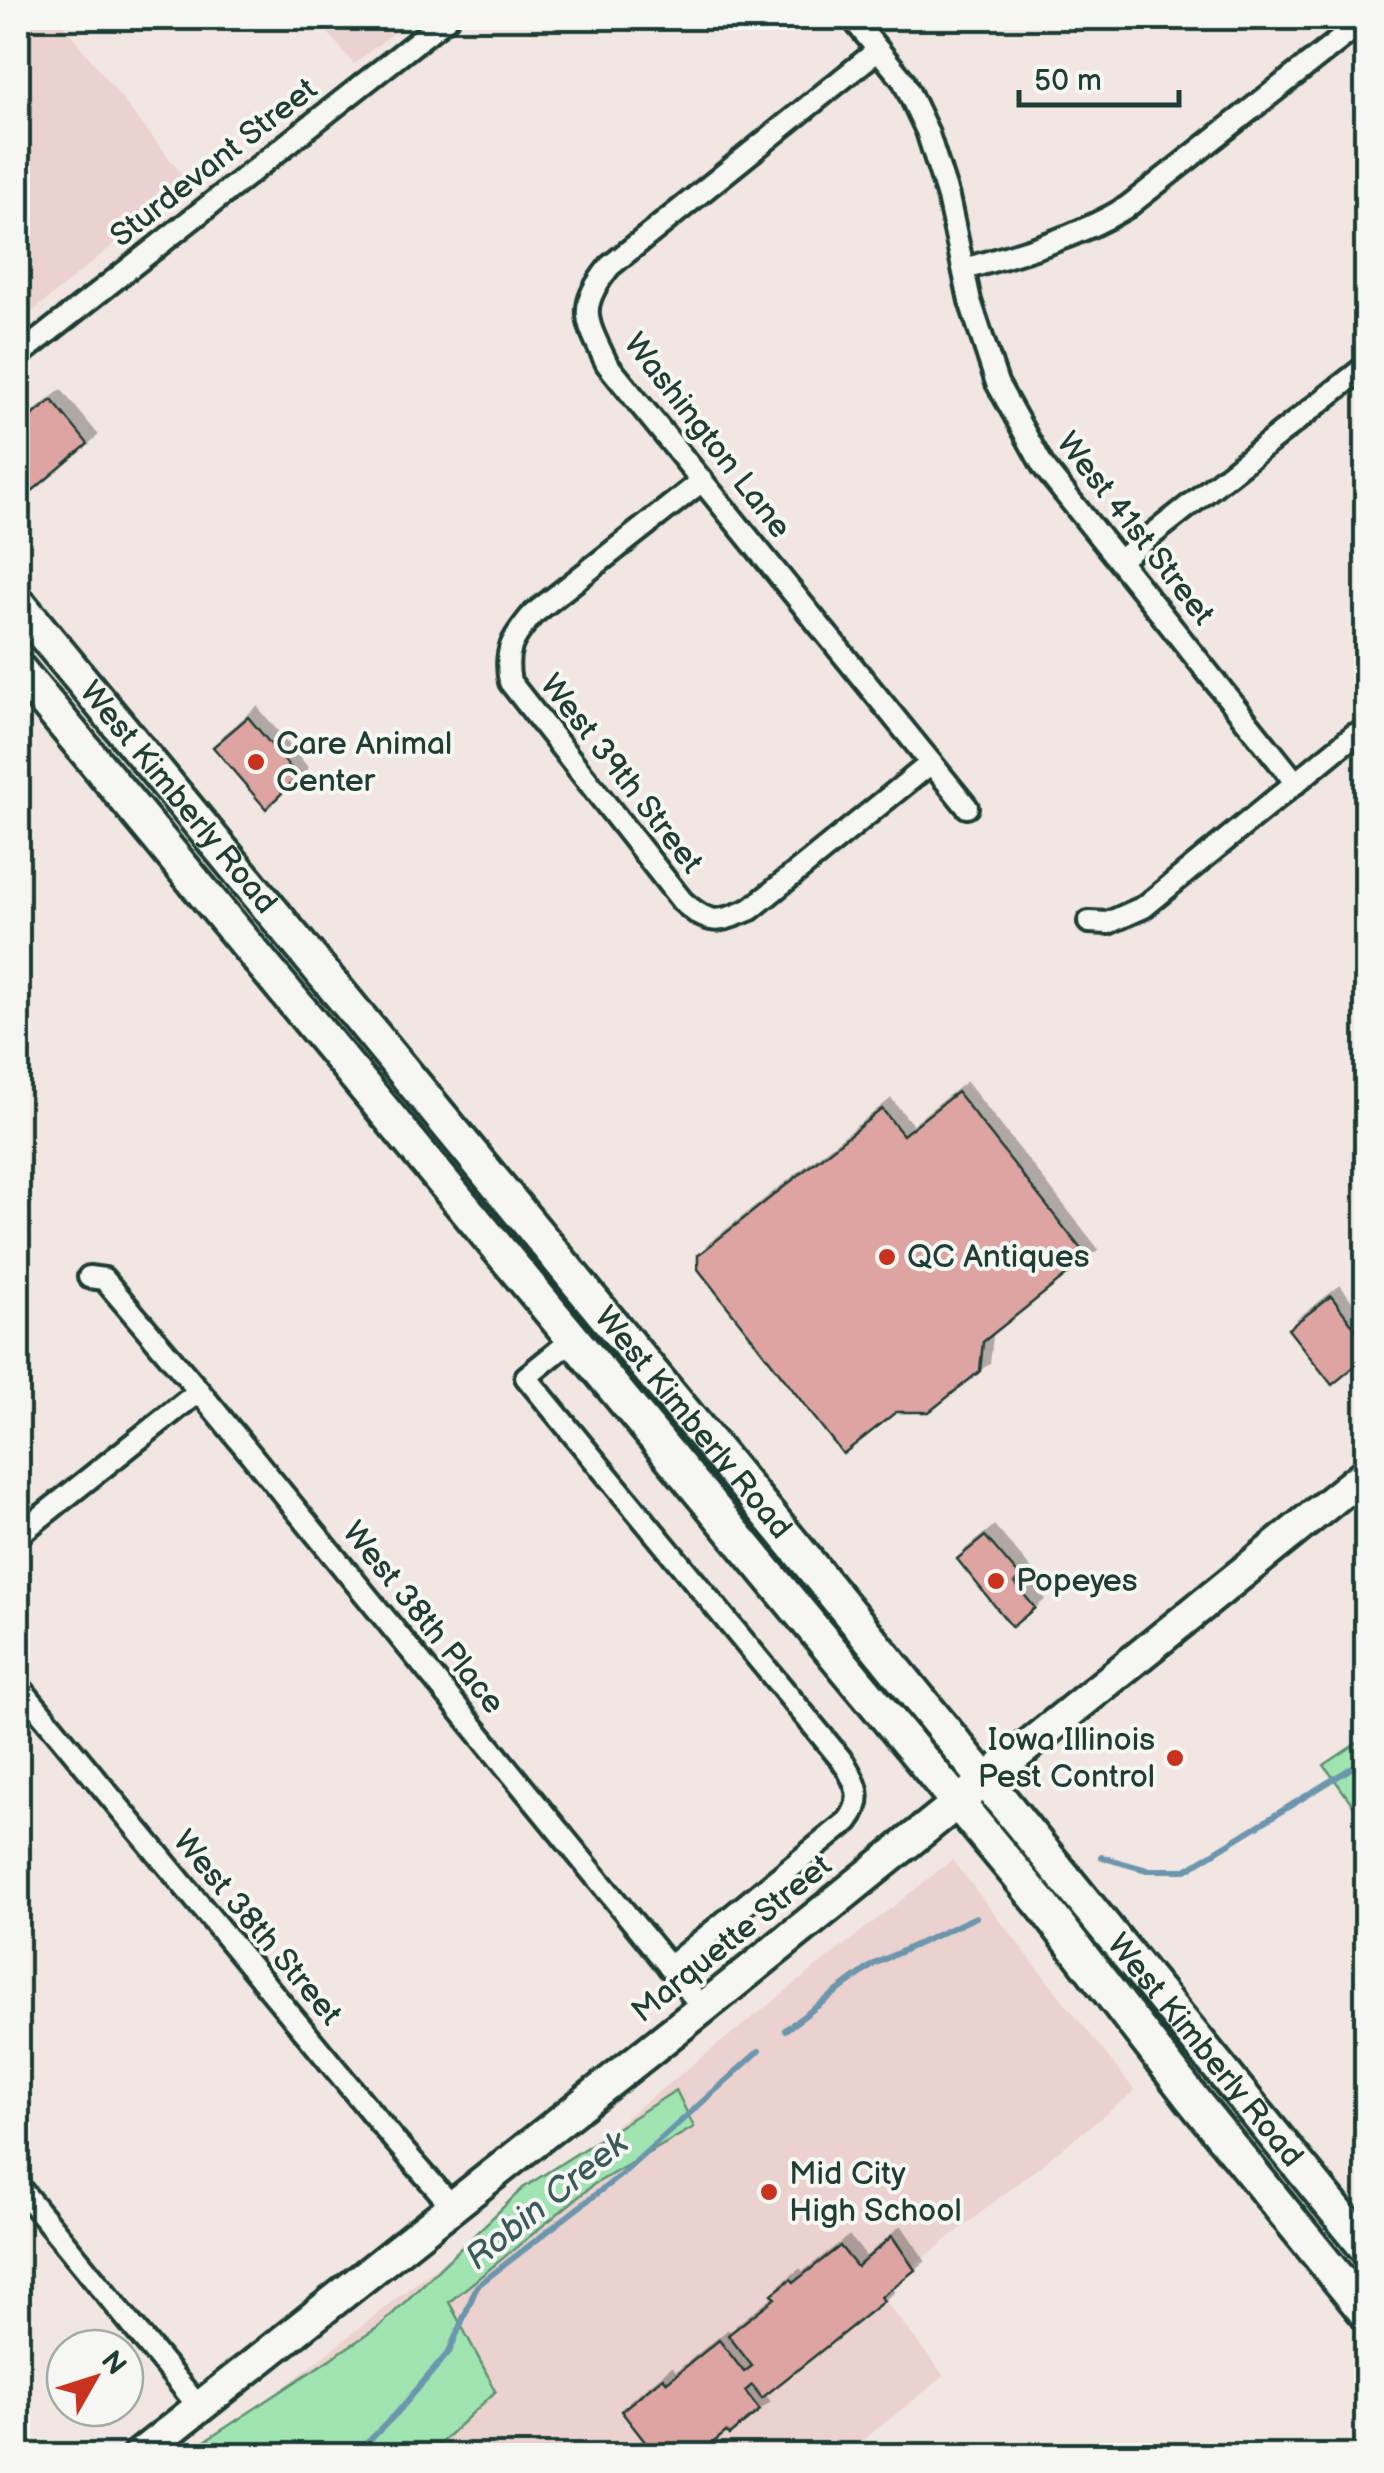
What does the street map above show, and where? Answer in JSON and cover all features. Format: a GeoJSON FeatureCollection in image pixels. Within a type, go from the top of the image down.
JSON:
{"type":"FeatureCollection","features":[{"type":"Feature","properties":{"kind":"main road","name":"West Kimberly Road"},"geometry":{"type":"LineString","coordinates":[[18,603],[1361,2231]]}},
{"type":"Feature","properties":{"kind":"main road","name":"West Kimberly Road"},"geometry":{"type":"LineString","coordinates":[[18,668],[958,1803],[1366,2313]]}},
{"type":"Feature","properties":{"kind":"main road","name":"Marquette Street"},"geometry":{"type":"LineString","coordinates":[[138,2456],[703,2008],[1366,1473]]}},
{"type":"Feature","properties":{"kind":"main road"},"geometry":{"type":"LineString","coordinates":[[1319,2254],[1366,2285]]}},
{"type":"Feature","properties":{"kind":"street","name":"Sturdevant Street"},"geometry":{"type":"LineString","coordinates":[[18,356],[448,18]]}},
{"type":"Feature","properties":{"kind":"street","name":"West 41st Street"},"geometry":{"type":"LineString","coordinates":[[852,18],[902,80],[927,130],[997,384],[1043,466],[1296,784]]}},
{"type":"Feature","properties":{"kind":"street"},"geometry":{"type":"LineString","coordinates":[[964,269],[1030,251],[1103,222],[1366,19]]}},
{"type":"Feature","properties":{"kind":"street","name":"Washington Lane"},"geometry":{"type":"LineString","coordinates":[[878,50],[610,266],[592,288],[586,320],[607,364],[967,807]]}},
{"type":"Feature","properties":{"kind":"street"},"geometry":{"type":"LineString","coordinates":[[1120,560],[1366,366]]}},
{"type":"Feature","properties":{"kind":"street","name":"West 39th Street"},"geometry":{"type":"LineString","coordinates":[[702,481],[532,616],[517,634],[506,660],[510,682],[682,901],[702,918],[725,920],[750,908],[932,763]]}},
{"type":"Feature","properties":{"kind":"street"},"geometry":{"type":"LineString","coordinates":[[1090,922],[1108,923],[1144,906],[1354,735],[1366,731]]}},
{"type":"Feature","properties":{"kind":"street","name":"West 38th Place"},"geometry":{"type":"LineString","coordinates":[[89,1277],[104,1279],[199,1391],[703,2008]]}},
{"type":"Feature","properties":{"kind":"street","name":"West Kimberly Road"},"geometry":{"type":"LineString","coordinates":[[572,1338],[526,1376],[844,1763],[860,1796]]}},
{"type":"Feature","properties":{"kind":"street"},"geometry":{"type":"LineString","coordinates":[[18,1535],[199,1391]]}},
{"type":"Feature","properties":{"kind":"street","name":"West 38th Street"},"geometry":{"type":"LineString","coordinates":[[18,1685],[453,2206]]}},
{"type":"Feature","properties":{"kind":"street","name":"Marquette Street"},"geometry":{"type":"LineString","coordinates":[[669,1967],[848,1821],[857,1810],[860,1796]]}},
{"type":"Feature","properties":{"kind":"street"},"geometry":{"type":"LineString","coordinates":[[18,2186],[199,2407]]}},
{"type":"Feature","properties":{"kind":"shaded area"},"geometry":{"type":"Polygon","coordinates":[[[18,18],[58,18],[188,182],[18,324],[18,18]]]}},
{"type":"Feature","properties":{"kind":"shaded area"},"geometry":{"type":"Polygon","coordinates":[[[316,18],[412,18],[354,64],[316,18]]]}},
{"type":"Feature","properties":{"kind":"shaded area","name":"Mid City High School"},"geometry":{"type":"Polygon","coordinates":[[[952,1860],[1135,2091],[879,2293],[944,2376],[844,2455],[197,2456],[952,1860]]]}},
{"type":"Feature","properties":{"kind":"green space"},"geometry":{"type":"Polygon","coordinates":[[[1366,1737],[1366,1823],[1324,1765],[1366,1737]]]}},
{"type":"Feature","properties":{"kind":"green space"},"geometry":{"type":"Polygon","coordinates":[[[676,2090],[694,2127],[593,2185],[449,2302],[496,2391],[428,2455],[184,2455],[380,2326],[523,2188],[676,2090]]]}},
{"type":"Feature","properties":{"kind":"building"},"geometry":{"type":"Polygon","coordinates":[[[52,400],[88,444],[18,503],[18,427],[52,400]]]}},
{"type":"Feature","properties":{"kind":"building","name":"Care Animal Center"},"geometry":{"type":"Polygon","coordinates":[[[248,717],[298,777],[266,809],[213,747],[248,717]]]}},
{"type":"Feature","properties":{"kind":"building"},"geometry":{"type":"Polygon","coordinates":[[[957,1092],[1088,1258],[983,1342],[980,1371],[929,1412],[896,1412],[843,1454],[698,1269],[698,1255],[882,1109],[903,1135],[957,1092]]]}},
{"type":"Feature","properties":{"kind":"building"},"geometry":{"type":"Polygon","coordinates":[[[1331,1296],[1366,1343],[1366,1357],[1332,1385],[1288,1329],[1331,1296]]]}},
{"type":"Feature","properties":{"kind":"building","name":"Popeyes"},"geometry":{"type":"Polygon","coordinates":[[[985,1536],[1021,1578],[1015,1583],[1035,1608],[1012,1627],[957,1559],[985,1536]]]}},
{"type":"Feature","properties":{"kind":"building"},"geometry":{"type":"Polygon","coordinates":[[[892,2236],[915,2270],[881,2297],[884,2301],[762,2398],[752,2385],[745,2391],[760,2410],[729,2435],[726,2432],[697,2456],[656,2456],[621,2411],[663,2377],[667,2382],[719,2340],[744,2372],[752,2366],[728,2335],[775,2298],[772,2294],[840,2246],[857,2267],[892,2236]]]}},
{"type":"Feature","properties":{"kind":"waterway","name":"Robin Creek"},"geometry":{"type":"LineString","coordinates":[[1101,1857],[1147,1870],[1186,1870],[1366,1759]]}},
{"type":"Feature","properties":{"kind":"waterway","name":"Robin Creek"},"geometry":{"type":"LineString","coordinates":[[785,2030],[874,1964],[976,1917]]}},
{"type":"Feature","properties":{"kind":"waterway","name":"Robin Creek"},"geometry":{"type":"LineString","coordinates":[[354,2456],[449,2352],[477,2286],[622,2174],[759,2051]]}},
{"type":"Feature","properties":{"kind":"place","name":"Care Animal Center"},"geometry":{"type":"Point","coordinates":[256,762]}},
{"type":"Feature","properties":{"kind":"place","name":"QC Antiques"},"geometry":{"type":"Point","coordinates":[887,1257]}},
{"type":"Feature","properties":{"kind":"place","name":"Popeyes"},"geometry":{"type":"Point","coordinates":[996,1581]}},
{"type":"Feature","properties":{"kind":"place","name":"Iowa Illinois Pest Control"},"geometry":{"type":"Point","coordinates":[1175,1758]}},
{"type":"Feature","properties":{"kind":"place","name":"Mid City High School"},"geometry":{"type":"Point","coordinates":[769,2192]}}]}
